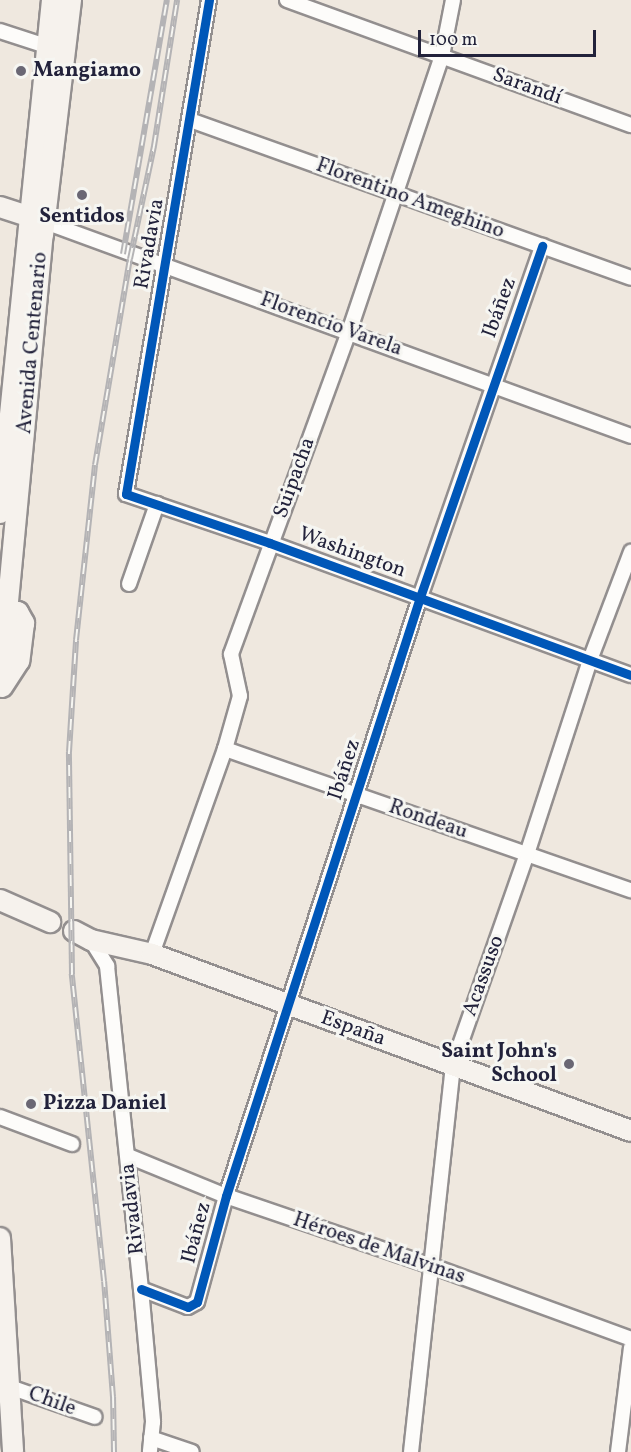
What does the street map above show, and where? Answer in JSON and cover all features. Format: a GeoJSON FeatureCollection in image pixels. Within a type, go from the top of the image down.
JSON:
{"type":"FeatureCollection","features":[{"type":"Feature","properties":{"kind":"main road","name":"Avenida Centenario"},"geometry":{"type":"LineString","coordinates":[[0,513],[37,219],[55,49],[52,0]]}},
{"type":"Feature","properties":{"kind":"main road","name":"Avenida Centenario"},"geometry":{"type":"LineString","coordinates":[[55,49],[70,0]]}},
{"type":"Feature","properties":{"kind":"main road"},"geometry":{"type":"LineString","coordinates":[[0,207],[37,219]]}},
{"type":"Feature","properties":{"kind":"main road","name":"Avenida Centenario"},"geometry":{"type":"LineString","coordinates":[[4,611],[15,384]]}},
{"type":"Feature","properties":{"kind":"main road"},"geometry":{"type":"LineString","coordinates":[[0,688],[19,662],[24,624],[18,612],[4,611]]}},
{"type":"Feature","properties":{"kind":"main road"},"geometry":{"type":"LineString","coordinates":[[0,900],[50,922]]}},
{"type":"Feature","properties":{"kind":"main road","name":"España"},"geometry":{"type":"LineString","coordinates":[[82,936],[125,949],[152,954],[631,1131]]}},
{"type":"Feature","properties":{"kind":"main road"},"geometry":{"type":"LineString","coordinates":[[0,1238],[4,1385],[13,1452]]}},
{"type":"Feature","properties":{"kind":"street","name":"Rivadavia"},"geometry":{"type":"LineString","coordinates":[[126,494],[209,0]]}},
{"type":"Feature","properties":{"kind":"street","name":"Sarandí"},"geometry":{"type":"LineString","coordinates":[[287,0],[631,125]]}},
{"type":"Feature","properties":{"kind":"street","name":"Suipacha"},"geometry":{"type":"LineString","coordinates":[[152,954],[225,749],[240,696],[231,654],[349,332],[442,57],[453,0]]}},
{"type":"Feature","properties":{"kind":"street"},"geometry":{"type":"LineString","coordinates":[[0,31],[55,49]]}},
{"type":"Feature","properties":{"kind":"street","name":"Florentino Ameghino"},"geometry":{"type":"LineString","coordinates":[[190,120],[631,278]]}},
{"type":"Feature","properties":{"kind":"street","name":"Florencio Varela"},"geometry":{"type":"LineString","coordinates":[[37,219],[631,436]]}},
{"type":"Feature","properties":{"kind":"street","name":"Ibáñez"},"geometry":{"type":"LineString","coordinates":[[141,1289],[193,1307],[197,1302],[226,1196],[420,597],[542,246]]}},
{"type":"Feature","properties":{"kind":"street","name":"Washington"},"geometry":{"type":"LineString","coordinates":[[126,494],[270,543],[631,675]]}},
{"type":"Feature","properties":{"kind":"street"},"geometry":{"type":"LineString","coordinates":[[129,584],[157,504]]}},
{"type":"Feature","properties":{"kind":"street","name":"Acassuso"},"geometry":{"type":"LineString","coordinates":[[411,1452],[453,1065],[527,854],[590,660],[628,573],[631,552]]}},
{"type":"Feature","properties":{"kind":"street","name":"Rondeau"},"geometry":{"type":"LineString","coordinates":[[225,749],[631,890]]}},
{"type":"Feature","properties":{"kind":"street","name":"Rivadavia"},"geometry":{"type":"LineString","coordinates":[[82,936],[107,966],[141,1289],[153,1422],[151,1445]]}},
{"type":"Feature","properties":{"kind":"street"},"geometry":{"type":"LineString","coordinates":[[107,966],[116,953],[125,949]]}},
{"type":"Feature","properties":{"kind":"street"},"geometry":{"type":"LineString","coordinates":[[0,1117],[72,1144]]}},
{"type":"Feature","properties":{"kind":"street","name":"Héroes de Malvinas"},"geometry":{"type":"LineString","coordinates":[[128,1156],[226,1196],[432,1266],[631,1339]]}},
{"type":"Feature","properties":{"kind":"street"},"geometry":{"type":"LineString","coordinates":[[618,1452],[631,1348]]}},
{"type":"Feature","properties":{"kind":"street","name":"Chile"},"geometry":{"type":"LineString","coordinates":[[4,1385],[95,1418]]}},
{"type":"Feature","properties":{"kind":"street"},"geometry":{"type":"LineString","coordinates":[[151,1445],[192,1452]]}},
{"type":"Feature","properties":{"kind":"railway"},"geometry":{"type":"LineString","coordinates":[[123,254],[167,0]]}},
{"type":"Feature","properties":{"kind":"railway"},"geometry":{"type":"LineString","coordinates":[[114,1452],[113,1397],[104,1281],[72,974],[69,752],[76,640],[95,465],[130,259],[154,146],[177,0]]}},
{"type":"Feature","properties":{"kind":"cycle path"},"geometry":{"type":"LineString","coordinates":[[209,0],[126,494],[270,543],[631,675]]}},
{"type":"Feature","properties":{"kind":"cycle path"},"geometry":{"type":"LineString","coordinates":[[141,1289],[188,1307],[197,1302],[226,1196],[420,597],[542,246]]}},
{"type":"Feature","properties":{"kind":"place","name":"Mangiamo"},"geometry":{"type":"Point","coordinates":[21,71]}},
{"type":"Feature","properties":{"kind":"place","name":"Sentidos"},"geometry":{"type":"Point","coordinates":[82,195]}},
{"type":"Feature","properties":{"kind":"place","name":"Saint John's School"},"geometry":{"type":"Point","coordinates":[569,1064]}},
{"type":"Feature","properties":{"kind":"place","name":"Pizza Daniel"},"geometry":{"type":"Point","coordinates":[31,1104]}}]}
